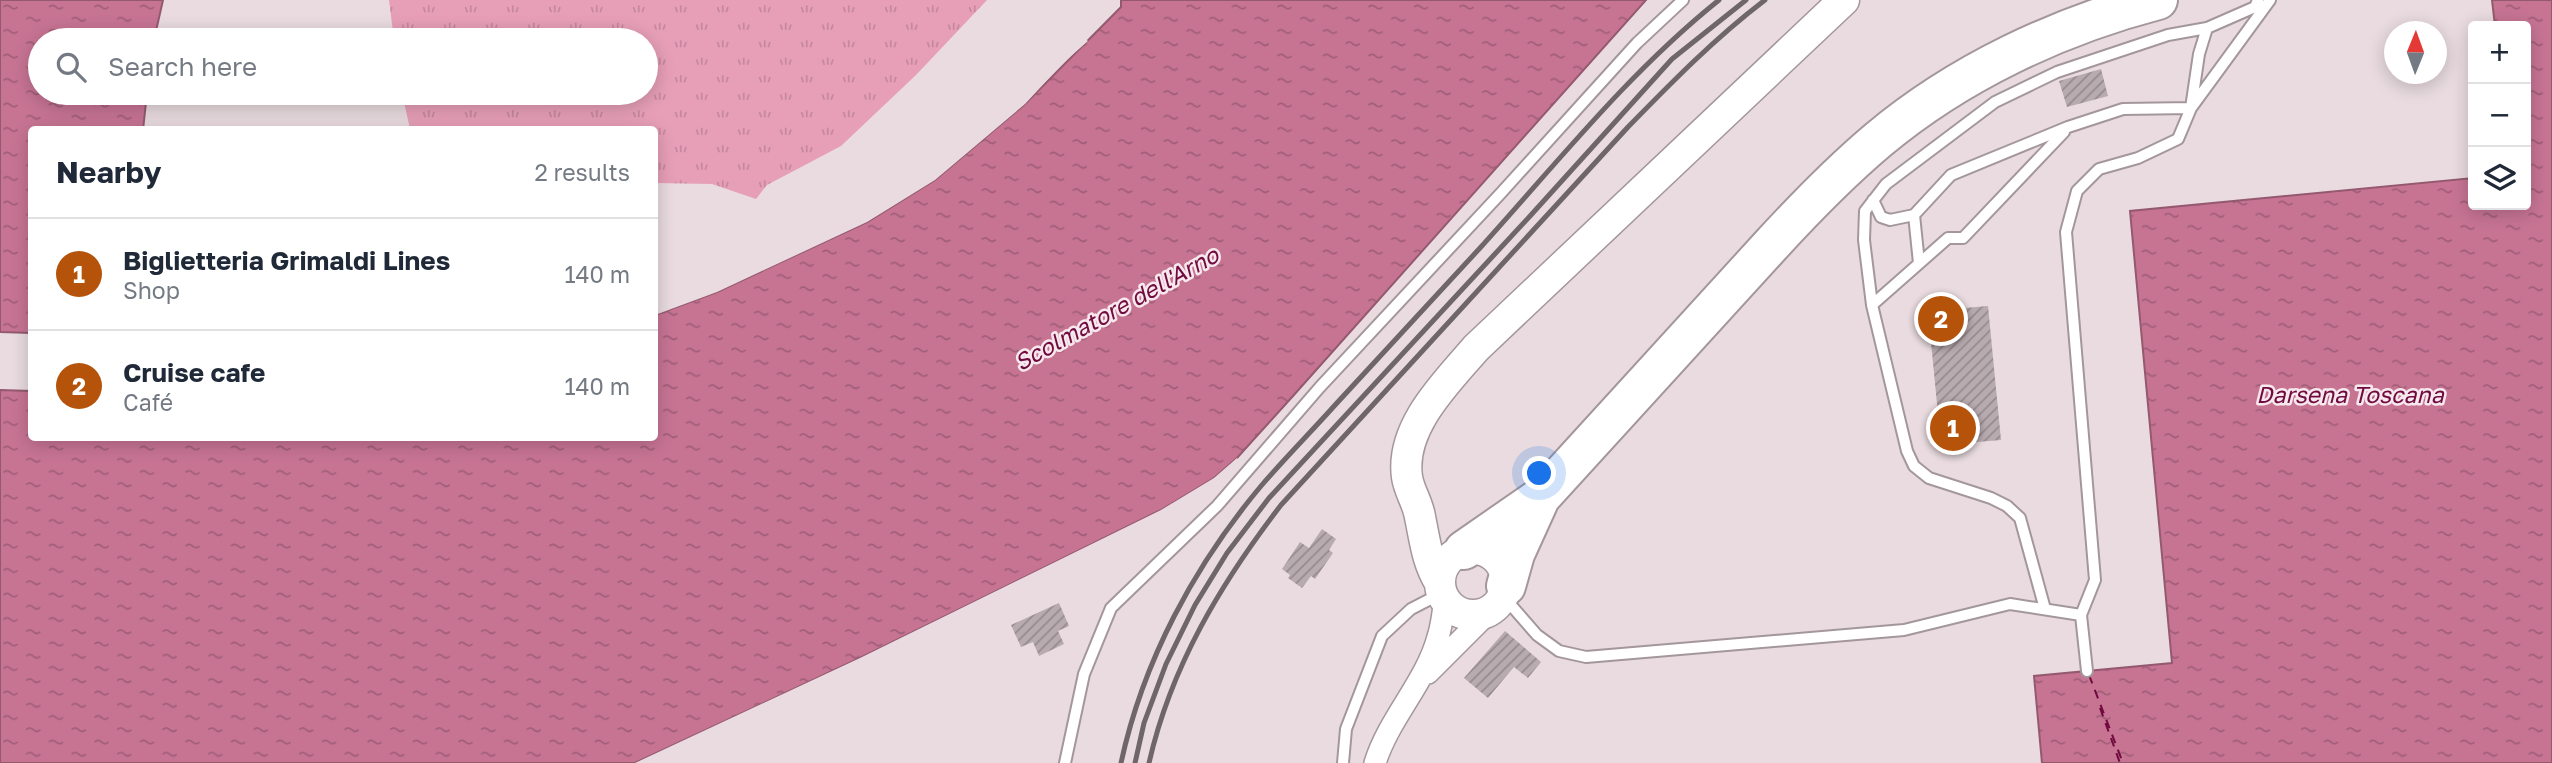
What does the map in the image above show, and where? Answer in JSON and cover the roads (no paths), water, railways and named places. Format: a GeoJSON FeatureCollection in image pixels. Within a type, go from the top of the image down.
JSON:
{"type":"FeatureCollection","features":[{"type":"Feature","properties":{"kind":"highway"},"geometry":{"type":"LineString","coordinates":[[1463,550],[1542,496],[1809,204],[1880,139],[1909,117],[1978,74],[2043,40],[2097,18],[2158,0]]}},
{"type":"Feature","properties":{"kind":"highway"},"geometry":{"type":"LineString","coordinates":[[1502,595],[1525,530],[1542,496]]}},
{"type":"Feature","properties":{"kind":"street"},"geometry":{"type":"LineString","coordinates":[[1502,595],[1480,614],[1470,614],[1460,612],[1442,592],[1430,566],[1420,514],[1411,494],[1407,475],[1407,449],[1420,421],[1442,387],[1476,348],[1844,0]]}},
{"type":"Feature","properties":{"kind":"street"},"geometry":{"type":"LineString","coordinates":[[1420,514],[1447,532],[1463,550]]}},
{"type":"Feature","properties":{"kind":"street"},"geometry":{"type":"LineString","coordinates":[[1375,763],[1389,728],[1414,687],[1438,637],[1445,564],[1463,550],[1486,551],[1494,557],[1505,575],[1502,595],[1414,687]]}},
{"type":"Feature","properties":{"kind":"lane"},"geometry":{"type":"LineString","coordinates":[[1065,763],[1084,674],[1111,608],[1217,506],[1320,387],[1492,204],[1637,43],[1683,0]]}},
{"type":"Feature","properties":{"kind":"lane"},"geometry":{"type":"LineString","coordinates":[[2045,609],[2020,518],[2007,506],[1991,498],[1928,478],[1914,466],[1907,451],[1872,305],[1864,240],[1865,211],[1886,184],[1995,102],[2057,72],[2168,35],[2207,28],[2255,7],[2258,0]]}},
{"type":"Feature","properties":{"kind":"lane"},"geometry":{"type":"LineString","coordinates":[[2087,671],[2081,615],[2095,580],[2066,232],[2077,191],[2099,169],[2138,158],[2178,139],[2191,108],[2270,0]]}},
{"type":"Feature","properties":{"kind":"lane"},"geometry":{"type":"LineString","coordinates":[[2191,108],[2199,54],[2207,28]]}},
{"type":"Feature","properties":{"kind":"lane"},"geometry":{"type":"LineString","coordinates":[[1873,200],[1881,217],[1890,220],[1914,215],[1951,175],[2068,127],[2123,109],[2191,108]]}},
{"type":"Feature","properties":{"kind":"lane"},"geometry":{"type":"LineString","coordinates":[[1872,305],[1948,238],[1962,237],[2068,127]]}},
{"type":"Feature","properties":{"kind":"lane"},"geometry":{"type":"LineString","coordinates":[[1914,215],[1919,263]]}},
{"type":"Feature","properties":{"kind":"lane"},"geometry":{"type":"LineString","coordinates":[[1343,763],[1346,729],[1382,636],[1411,609],[1442,592]]}},
{"type":"Feature","properties":{"kind":"lane"},"geometry":{"type":"LineString","coordinates":[[1502,595],[1537,635],[1559,651],[1586,657],[1904,630],[2011,604],[2081,615]]}},
{"type":"Feature","properties":{"kind":"water"},"geometry":{"type":"Polygon","coordinates":[[[0,0],[163,0],[157,28],[28,28],[28,105],[146,105],[143,126],[28,126],[28,333],[0,332],[0,0]]]}},
{"type":"Feature","properties":{"kind":"water","name":"Scolmatore dell'Arno"},"geometry":{"type":"Polygon","coordinates":[[[1121,0],[1646,0],[1237,458],[1214,478],[1161,510],[860,658],[635,763],[0,763],[0,390],[28,391],[28,441],[658,441],[658,314],[717,292],[867,222],[935,180],[1025,104],[1121,7],[1121,0]]]}},
{"type":"Feature","properties":{"kind":"water","name":"Darsena Toscana"},"geometry":{"type":"Polygon","coordinates":[[[2492,0],[2552,0],[2552,763],[2042,763],[2034,676],[2172,663],[2130,211],[2468,178],[2468,210],[2531,210],[2531,21],[2494,21],[2492,0]]]}},
{"type":"Feature","properties":{"kind":"railway"},"geometry":{"type":"LineString","coordinates":[[1121,763],[1143,688],[1174,616],[1214,549],[1261,486],[1624,88],[1719,0]]}},
{"type":"Feature","properties":{"kind":"railway"},"geometry":{"type":"LineString","coordinates":[[1135,763],[1144,723],[1166,664],[1195,605],[1227,553],[1269,498],[1672,59],[1746,0]]}},
{"type":"Feature","properties":{"kind":"railway"},"geometry":{"type":"LineString","coordinates":[[1149,763],[1170,693],[1201,627],[1238,565],[1281,505],[1628,127],[1711,45],[1765,0]]}},
{"type":"Feature","properties":{"kind":"place","name":"Cruise cafe"},"geometry":{"type":"Point","coordinates":[1941,319]}},
{"type":"Feature","properties":{"kind":"place","name":"Biglietteria Grimaldi Lines"},"geometry":{"type":"Point","coordinates":[1953,428]}}]}
